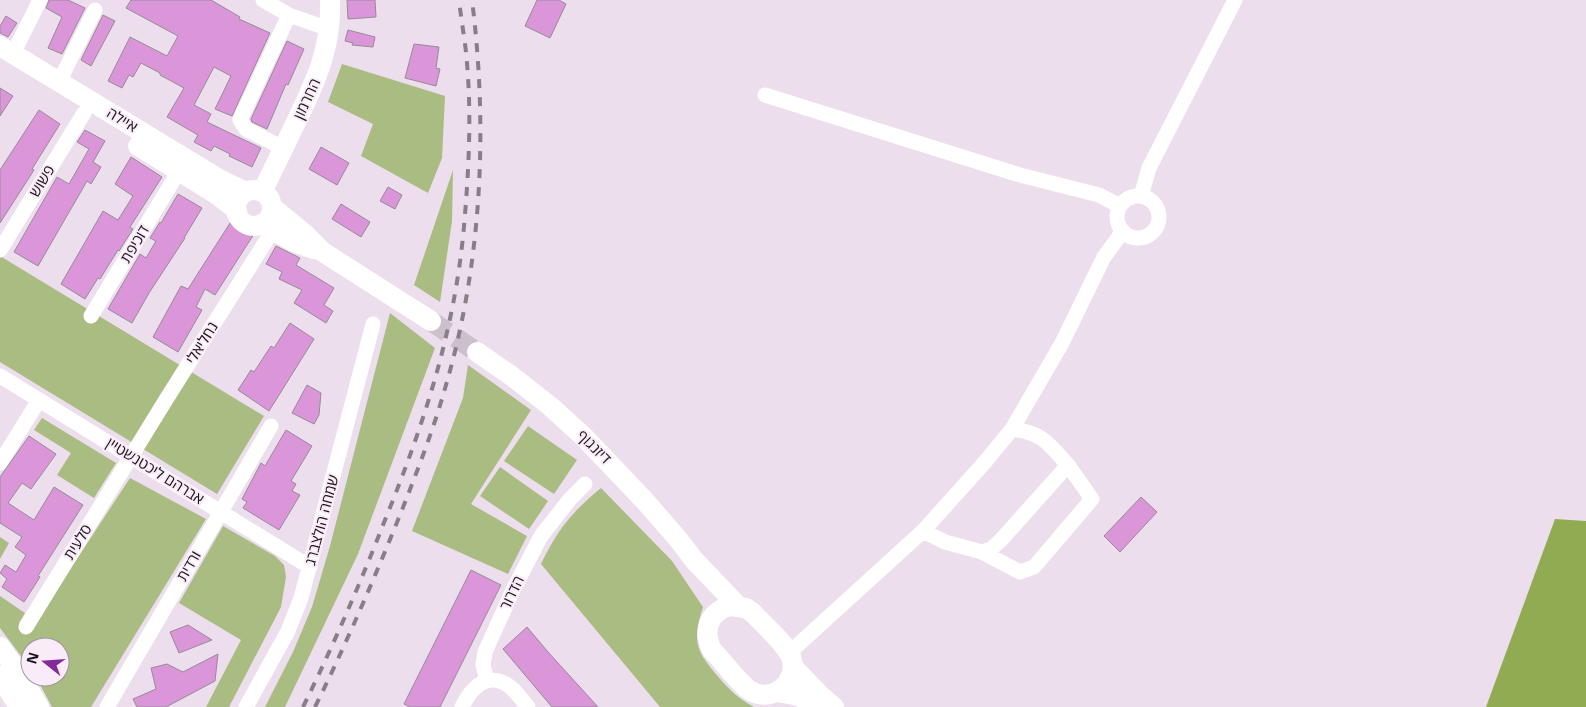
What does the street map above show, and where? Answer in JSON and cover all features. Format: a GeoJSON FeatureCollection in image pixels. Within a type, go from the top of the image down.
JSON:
{"type":"FeatureCollection","features":[{"type":"Feature","properties":{"kind":"street"},"geometry":{"type":"LineString","coordinates":[[4,54],[40,0]]}},
{"type":"Feature","properties":{"kind":"street"},"geometry":{"type":"LineString","coordinates":[[263,0],[289,15],[329,29]]}},
{"type":"Feature","properties":{"kind":"street","name":"החרמון"},"geometry":{"type":"LineString","coordinates":[[260,197],[317,79],[329,29],[330,0]]}},
{"type":"Feature","properties":{"kind":"street"},"geometry":{"type":"LineString","coordinates":[[1141,196],[1149,168],[1235,0]]}},
{"type":"Feature","properties":{"kind":"street"},"geometry":{"type":"LineString","coordinates":[[59,82],[95,10]]}},
{"type":"Feature","properties":{"kind":"street"},"geometry":{"type":"LineString","coordinates":[[284,148],[246,129],[240,120],[289,15]]}},
{"type":"Feature","properties":{"kind":"street","name":"איילה"},"geometry":{"type":"LineString","coordinates":[[4,54],[59,82],[221,180],[260,197],[306,235],[323,252],[431,321]]}},
{"type":"Feature","properties":{"kind":"street","name":"איילה"},"geometry":{"type":"LineString","coordinates":[[4,54],[84,113],[216,194],[237,210],[238,216],[246,223],[267,227],[294,242],[323,252]]}},
{"type":"Feature","properties":{"kind":"street"},"geometry":{"type":"LineString","coordinates":[[766,95],[1020,175],[1099,195],[1120,206]]}},
{"type":"Feature","properties":{"kind":"street","name":"פשוש"},"geometry":{"type":"LineString","coordinates":[[0,250],[84,113]]}},
{"type":"Feature","properties":{"kind":"street","name":"דוכיפת"},"geometry":{"type":"LineString","coordinates":[[92,316],[179,171]]}},
{"type":"Feature","properties":{"kind":"street"},"geometry":{"type":"LineString","coordinates":[[1141,196],[1147,198],[1156,206],[1159,217],[1151,233],[1134,237],[1123,231],[1117,215],[1120,206],[1130,197],[1141,196]]}},
{"type":"Feature","properties":{"kind":"street"},"geometry":{"type":"LineString","coordinates":[[237,210],[239,200],[260,197],[269,217],[267,227]]}},
{"type":"Feature","properties":{"kind":"street","name":"נחליאלי"},"geometry":{"type":"LineString","coordinates":[[131,457],[267,227]]}},
{"type":"Feature","properties":{"kind":"street"},"geometry":{"type":"LineString","coordinates":[[778,692],[788,682],[791,660],[923,531],[1012,429],[1062,343],[1104,257],[1123,231]]}},
{"type":"Feature","properties":{"kind":"street","name":"שמחה הולצברג"},"geometry":{"type":"LineString","coordinates":[[246,707],[288,631],[301,598],[373,324]]}},
{"type":"Feature","properties":{"kind":"street","name":"דיזנגוף"},"geometry":{"type":"LineString","coordinates":[[477,352],[550,406],[584,437],[644,500],[678,538],[694,560],[738,606],[746,608],[753,613],[791,660]]}},
{"type":"Feature","properties":{"kind":"street","name":"אברהם ליכטנשטיין"},"geometry":{"type":"LineString","coordinates":[[0,376],[310,566]]}},
{"type":"Feature","properties":{"kind":"street"},"geometry":{"type":"LineString","coordinates":[[0,463],[39,400]]}},
{"type":"Feature","properties":{"kind":"street","name":"ורדית"},"geometry":{"type":"LineString","coordinates":[[107,707],[271,426]]}},
{"type":"Feature","properties":{"kind":"street"},"geometry":{"type":"LineString","coordinates":[[923,531],[945,542],[982,552],[1020,572],[1034,566],[1092,499],[1068,465],[1042,437],[1029,431],[1012,429]]}},
{"type":"Feature","properties":{"kind":"street","name":"סלעית"},"geometry":{"type":"LineString","coordinates":[[26,627],[131,457]]}},
{"type":"Feature","properties":{"kind":"street"},"geometry":{"type":"LineString","coordinates":[[982,552],[992,549],[1002,540],[1068,465]]}},
{"type":"Feature","properties":{"kind":"street","name":"הדרור"},"geometry":{"type":"LineString","coordinates":[[487,681],[483,665],[485,652],[512,592],[541,536],[570,499],[585,484]]}},
{"type":"Feature","properties":{"kind":"street","name":"דיזנגוף"},"geometry":{"type":"LineString","coordinates":[[694,560],[709,596],[711,608],[707,634],[712,650],[749,689],[763,695],[778,692]]}},
{"type":"Feature","properties":{"kind":"street"},"geometry":{"type":"LineString","coordinates":[[710,619],[722,608],[738,606]]}},
{"type":"Feature","properties":{"kind":"street"},"geometry":{"type":"LineString","coordinates":[[0,648],[16,669],[39,707]]}},
{"type":"Feature","properties":{"kind":"street"},"geometry":{"type":"LineString","coordinates":[[791,660],[820,695],[833,707]]}},
{"type":"Feature","properties":{"kind":"street"},"geometry":{"type":"LineString","coordinates":[[0,676],[19,707]]}},
{"type":"Feature","properties":{"kind":"street"},"geometry":{"type":"LineString","coordinates":[[462,707],[474,688],[487,681],[501,681],[528,707]]}},
{"type":"Feature","properties":{"kind":"street"},"geometry":{"type":"LineString","coordinates":[[778,692],[833,707]]}},
{"type":"Feature","properties":{"kind":"green space"},"geometry":{"type":"Polygon","coordinates":[[[342,64],[445,96],[442,158],[428,193],[361,156],[373,124],[328,102],[342,64]]]}},
{"type":"Feature","properties":{"kind":"green space"},"geometry":{"type":"Polygon","coordinates":[[[453,170],[452,221],[440,302],[414,285],[453,170]]]}},
{"type":"Feature","properties":{"kind":"green space"},"geometry":{"type":"Polygon","coordinates":[[[0,256],[264,416],[217,494],[0,362],[0,256]]]}},
{"type":"Feature","properties":{"kind":"green space"},"geometry":{"type":"Polygon","coordinates":[[[390,313],[435,348],[358,554],[285,707],[265,707],[293,652],[312,607],[330,546],[390,313]]]}},
{"type":"Feature","properties":{"kind":"green space"},"geometry":{"type":"Polygon","coordinates":[[[468,365],[531,410],[471,504],[527,536],[508,574],[412,531],[463,398],[468,365]]]}},
{"type":"Feature","properties":{"kind":"green space"},"geometry":{"type":"Polygon","coordinates":[[[42,418],[116,463],[94,498],[57,475],[71,453],[34,430],[42,418]]]}},
{"type":"Feature","properties":{"kind":"green space"},"geometry":{"type":"Polygon","coordinates":[[[528,426],[577,460],[554,494],[504,461],[528,426]]]}},
{"type":"Feature","properties":{"kind":"green space"},"geometry":{"type":"Polygon","coordinates":[[[500,467],[548,501],[529,529],[480,496],[500,467]]]}},
{"type":"Feature","properties":{"kind":"green space"},"geometry":{"type":"Polygon","coordinates":[[[130,478],[206,519],[91,707],[52,707],[41,687],[70,687],[70,637],[20,637],[20,655],[0,628],[0,596],[25,613],[19,623],[31,629],[130,478]]]}},
{"type":"Feature","properties":{"kind":"green space"},"geometry":{"type":"Polygon","coordinates":[[[601,488],[672,561],[703,607],[697,630],[697,639],[698,647],[706,662],[729,688],[754,707],[660,707],[541,564],[566,522],[601,488]]]}},
{"type":"Feature","properties":{"kind":"green space"},"geometry":{"type":"Polygon","coordinates":[[[1555,519],[1586,521],[1586,707],[1486,707],[1555,519]]]}},
{"type":"Feature","properties":{"kind":"green space"},"geometry":{"type":"Polygon","coordinates":[[[223,526],[275,556],[284,565],[286,577],[281,607],[229,707],[206,707],[241,640],[179,603],[223,526]]]}},
{"type":"Feature","properties":{"kind":"green space"},"geometry":{"type":"Polygon","coordinates":[[[0,537],[9,543],[0,559],[0,537]]]}},
{"type":"Feature","properties":{"kind":"building"},"geometry":{"type":"Polygon","coordinates":[[[49,0],[68,0],[85,8],[62,54],[48,48],[62,17],[46,8],[49,0]]]}},
{"type":"Feature","properties":{"kind":"building"},"geometry":{"type":"Polygon","coordinates":[[[131,0],[211,0],[240,17],[239,19],[270,33],[232,116],[215,109],[231,76],[214,67],[194,105],[211,114],[207,122],[261,148],[252,167],[214,146],[211,151],[194,142],[198,135],[167,117],[184,88],[160,75],[160,73],[141,63],[133,77],[129,75],[122,88],[108,81],[130,37],[167,56],[178,36],[126,8],[131,0]]]}},
{"type":"Feature","properties":{"kind":"building"},"geometry":{"type":"Polygon","coordinates":[[[347,0],[375,0],[376,17],[348,19],[347,0]]]}},
{"type":"Feature","properties":{"kind":"building"},"geometry":{"type":"Polygon","coordinates":[[[537,0],[559,0],[566,4],[550,38],[525,26],[537,0]]]}},
{"type":"Feature","properties":{"kind":"building"},"geometry":{"type":"Polygon","coordinates":[[[103,15],[115,21],[91,66],[81,60],[103,15]]]}},
{"type":"Feature","properties":{"kind":"building"},"geometry":{"type":"Polygon","coordinates":[[[6,16],[17,23],[8,37],[0,33],[0,26],[6,16]]]}},
{"type":"Feature","properties":{"kind":"building"},"geometry":{"type":"Polygon","coordinates":[[[348,30],[375,37],[373,47],[352,45],[353,43],[345,41],[348,30]]]}},
{"type":"Feature","properties":{"kind":"building"},"geometry":{"type":"Polygon","coordinates":[[[287,41],[304,49],[288,85],[286,84],[267,129],[252,122],[251,119],[287,41]]]}},
{"type":"Feature","properties":{"kind":"building"},"geometry":{"type":"Polygon","coordinates":[[[414,44],[439,47],[436,68],[440,69],[436,86],[405,78],[414,44]]]}},
{"type":"Feature","properties":{"kind":"building"},"geometry":{"type":"Polygon","coordinates":[[[0,88],[13,96],[0,116],[0,88]]]}},
{"type":"Feature","properties":{"kind":"building"},"geometry":{"type":"Polygon","coordinates":[[[39,110],[60,124],[32,169],[34,170],[0,223],[0,170],[39,110]]]}},
{"type":"Feature","properties":{"kind":"building"},"geometry":{"type":"Polygon","coordinates":[[[85,130],[105,141],[93,162],[101,167],[91,184],[87,181],[38,266],[14,252],[57,177],[69,184],[89,149],[77,142],[85,130]]]}},
{"type":"Feature","properties":{"kind":"building"},"geometry":{"type":"Polygon","coordinates":[[[321,147],[349,163],[337,185],[309,169],[321,147]]]}},
{"type":"Feature","properties":{"kind":"building"},"geometry":{"type":"Polygon","coordinates":[[[131,157],[162,177],[130,227],[133,229],[85,299],[61,284],[103,211],[118,220],[133,196],[115,184],[131,157]]]}},
{"type":"Feature","properties":{"kind":"building"},"geometry":{"type":"Polygon","coordinates":[[[388,187],[402,195],[395,209],[380,201],[388,187]]]}},
{"type":"Feature","properties":{"kind":"building"},"geometry":{"type":"Polygon","coordinates":[[[178,194],[202,208],[132,323],[108,309],[140,254],[146,258],[156,241],[150,238],[178,194]]]}},
{"type":"Feature","properties":{"kind":"building"},"geometry":{"type":"Polygon","coordinates":[[[341,204],[370,222],[361,237],[332,219],[341,204]]]}},
{"type":"Feature","properties":{"kind":"building"},"geometry":{"type":"Polygon","coordinates":[[[232,220],[254,234],[215,295],[205,289],[196,307],[202,310],[178,352],[153,337],[181,286],[188,289],[232,220]]]}},
{"type":"Feature","properties":{"kind":"building"},"geometry":{"type":"Polygon","coordinates":[[[276,246],[300,258],[296,265],[334,288],[324,305],[333,311],[326,323],[294,303],[302,290],[279,279],[282,272],[266,264],[276,246]]]}},
{"type":"Feature","properties":{"kind":"building"},"geometry":{"type":"Polygon","coordinates":[[[290,323],[314,339],[269,411],[238,390],[251,370],[254,372],[271,346],[274,348],[290,323]]]}},
{"type":"Feature","properties":{"kind":"building"},"geometry":{"type":"Polygon","coordinates":[[[307,385],[321,393],[319,415],[314,424],[292,413],[307,385]]]}},
{"type":"Feature","properties":{"kind":"building"},"geometry":{"type":"Polygon","coordinates":[[[286,430],[312,446],[291,481],[296,484],[292,491],[300,495],[279,530],[243,508],[247,502],[242,499],[261,463],[265,466],[286,430]]]}},
{"type":"Feature","properties":{"kind":"building"},"geometry":{"type":"Polygon","coordinates":[[[29,436],[56,454],[31,489],[22,483],[8,503],[34,520],[54,487],[83,505],[38,576],[40,577],[24,602],[2,587],[7,579],[0,573],[5,565],[16,572],[26,555],[15,547],[22,537],[0,523],[0,477],[29,436]]]}},
{"type":"Feature","properties":{"kind":"building"},"geometry":{"type":"Polygon","coordinates":[[[1141,497],[1157,512],[1120,552],[1104,536],[1141,497]]]}},
{"type":"Feature","properties":{"kind":"building"},"geometry":{"type":"Polygon","coordinates":[[[471,570],[501,585],[440,707],[410,707],[404,704],[471,570]]]}},
{"type":"Feature","properties":{"kind":"building"},"geometry":{"type":"Polygon","coordinates":[[[188,625],[212,640],[179,653],[170,632],[188,625]]]}},
{"type":"Feature","properties":{"kind":"building"},"geometry":{"type":"Polygon","coordinates":[[[527,627],[598,707],[552,707],[503,649],[527,627]]]}},
{"type":"Feature","properties":{"kind":"building"},"geometry":{"type":"Polygon","coordinates":[[[218,654],[215,681],[166,707],[137,707],[133,699],[156,689],[151,668],[167,664],[183,672],[218,654]]]}},
{"type":"Feature","properties":{"kind":"tunnel"},"geometry":{"type":"LineString","coordinates":[[431,321],[477,352]]}},
{"type":"Feature","properties":{"kind":"railway"},"geometry":{"type":"LineString","coordinates":[[303,707],[366,568],[413,448],[436,376],[445,339],[460,265],[468,161],[468,74],[459,0]]}},
{"type":"Feature","properties":{"kind":"railway"},"geometry":{"type":"LineString","coordinates":[[315,707],[382,560],[408,495],[436,417],[458,338],[468,291],[478,194],[480,97],[472,0]]}}]}
